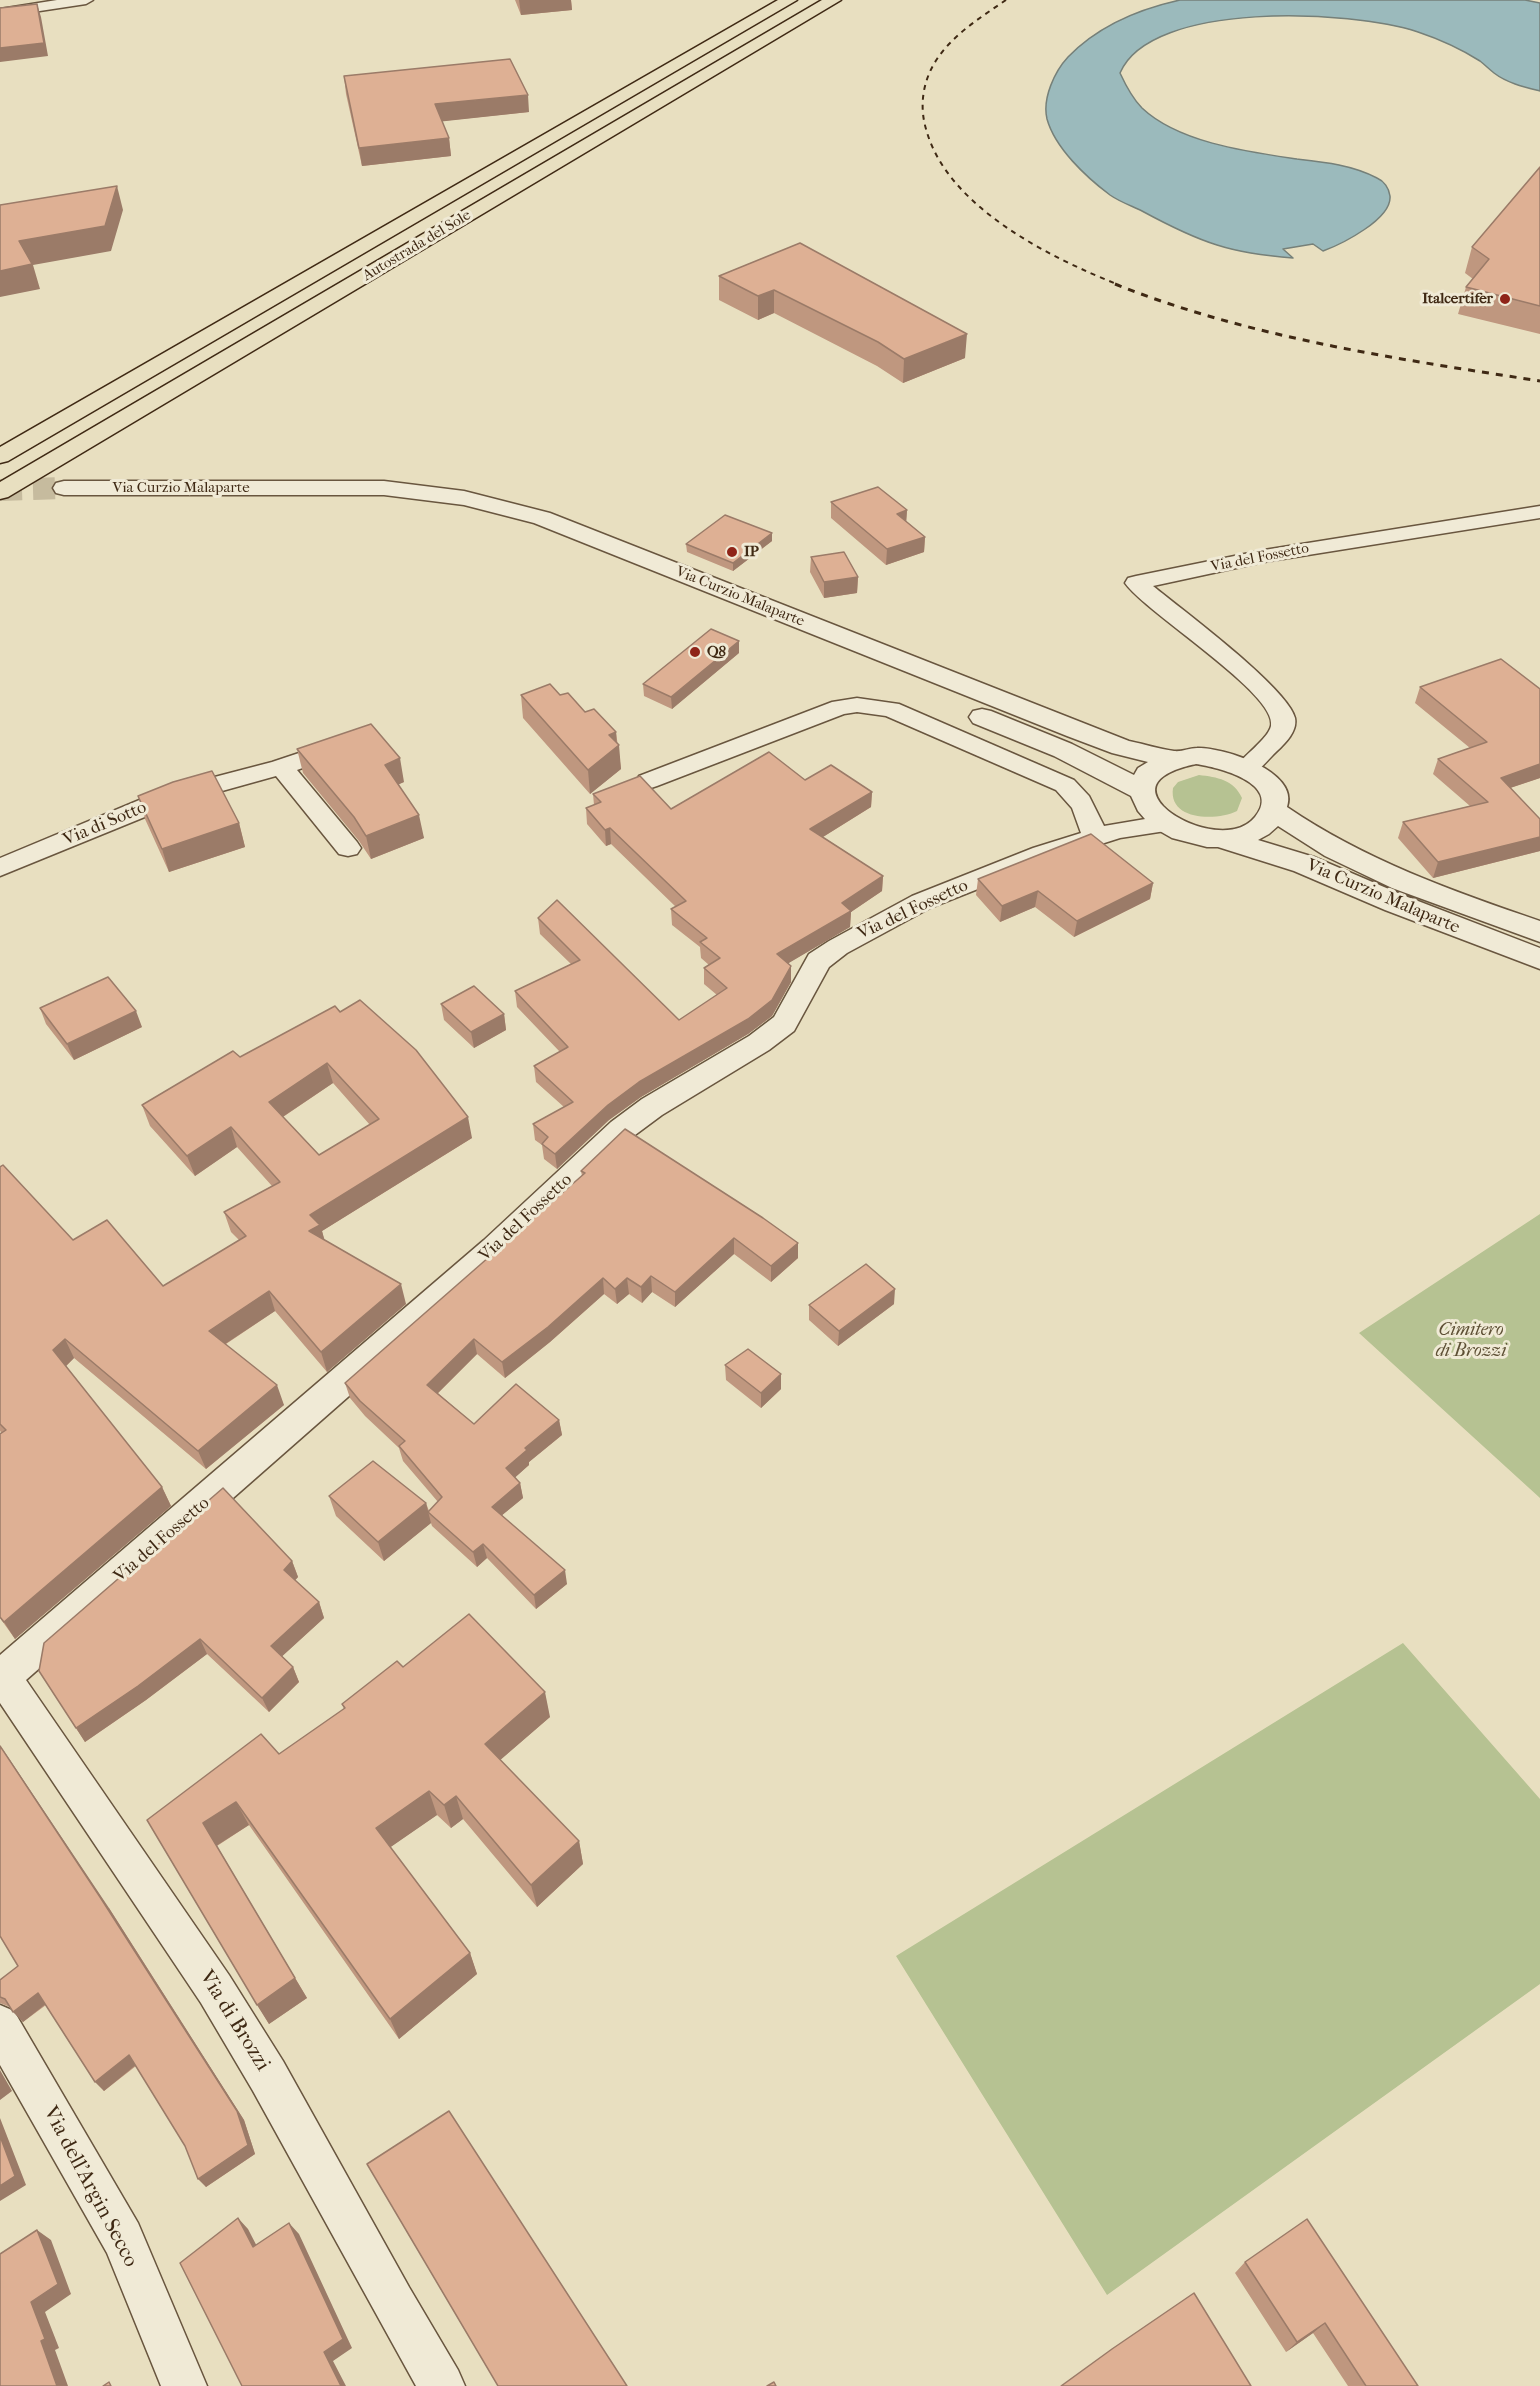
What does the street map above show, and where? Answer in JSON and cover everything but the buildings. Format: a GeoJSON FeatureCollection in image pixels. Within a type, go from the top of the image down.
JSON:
{"type":"FeatureCollection","features":[{"type":"Feature","properties":{"kind":"highway","name":"Autostrada del Sole"},"geometry":{"type":"LineString","coordinates":[[0,456],[789,0]]}},
{"type":"Feature","properties":{"kind":"highway","name":"Autostrada del Sole"},"geometry":{"type":"LineString","coordinates":[[0,492],[833,0]]}},
{"type":"Feature","properties":{"kind":"street"},"geometry":{"type":"LineString","coordinates":[[0,13],[86,0]]}},
{"type":"Feature","properties":{"kind":"street","name":"Via Curzio Malaparte"},"geometry":{"type":"LineString","coordinates":[[64,488],[384,488],[430,491],[518,510],[1120,747],[1172,759],[1210,756],[1247,768],[1258,775],[1272,792],[1274,811],[1262,827],[1224,839]]}},
{"type":"Feature","properties":{"kind":"street","name":"Via Curzio Malaparte"},"geometry":{"type":"LineString","coordinates":[[297,488],[472,518],[527,533],[1063,750],[1141,790],[1151,771],[1172,759]]}},
{"type":"Feature","properties":{"kind":"street","name":"Via del Fossetto"},"geometry":{"type":"LineString","coordinates":[[1247,768],[1279,735],[1283,726],[1283,718],[1278,706],[1252,679],[1136,584],[1264,556],[1540,512]]}},
{"type":"Feature","properties":{"kind":"street"},"geometry":{"type":"LineString","coordinates":[[648,781],[712,754],[840,707],[875,706],[908,716],[1065,785],[1076,794],[1085,807],[1095,836]]}},
{"type":"Feature","properties":{"kind":"street","name":"Via di Sotto"},"geometry":{"type":"LineString","coordinates":[[0,868],[170,797],[281,767],[358,740]]}},
{"type":"Feature","properties":{"kind":"street"},"geometry":{"type":"LineString","coordinates":[[281,767],[348,848]]}},
{"type":"Feature","properties":{"kind":"street"},"geometry":{"type":"LineString","coordinates":[[1141,790],[1146,806],[1163,824]]}},
{"type":"Feature","properties":{"kind":"street","name":"Via Curzio Malaparte"},"geometry":{"type":"LineString","coordinates":[[1274,811],[1323,845],[1375,868],[1540,932]]}},
{"type":"Feature","properties":{"kind":"street","name":"Via Curzio Malaparte"},"geometry":{"type":"LineString","coordinates":[[1163,824],[1186,834],[1224,839],[1304,864],[1395,903],[1540,959]]}},
{"type":"Feature","properties":{"kind":"street","name":"Via del Fossetto"},"geometry":{"type":"LineString","coordinates":[[1,1676],[495,1249],[621,1130],[652,1107],[759,1043],[784,1024],[819,961],[837,947],[921,903],[1042,854],[1095,836],[1163,824]]}},
{"type":"Feature","properties":{"kind":"street","name":"Via di Brozzi"},"geometry":{"type":"LineString","coordinates":[[1,1676],[215,1989],[268,2076],[393,2303],[442,2386]]}},
{"type":"Feature","properties":{"kind":"street","name":"Via dell'Argin Secco"},"geometry":{"type":"LineString","coordinates":[[0,2025],[123,2238],[184,2386]]}},
{"type":"Feature","properties":{"kind":"green space"},"geometry":{"type":"Polygon","coordinates":[[[1199,775],[1218,778],[1230,783],[1242,798],[1237,811],[1207,817],[1196,816],[1178,807],[1173,799],[1173,788],[1178,782],[1199,775]]]}},
{"type":"Feature","properties":{"kind":"green space","name":"Cimitero di Brozzi"},"geometry":{"type":"Polygon","coordinates":[[[1540,1214],[1540,1498],[1359,1333],[1540,1214]]]}},
{"type":"Feature","properties":{"kind":"green space"},"geometry":{"type":"Polygon","coordinates":[[[1403,1643],[1540,1799],[1540,1984],[1107,2295],[896,1956],[1403,1643]]]}},
{"type":"Feature","properties":{"kind":"water"},"geometry":{"type":"Polygon","coordinates":[[[1180,0],[1525,0],[1540,3],[1540,91],[1504,79],[1480,61],[1442,41],[1387,24],[1302,16],[1256,17],[1210,22],[1170,33],[1139,49],[1120,73],[1135,100],[1157,120],[1175,130],[1215,144],[1358,170],[1382,181],[1390,196],[1388,205],[1375,222],[1353,237],[1323,251],[1313,244],[1283,249],[1293,258],[1226,248],[1188,234],[1110,195],[1072,161],[1057,141],[1047,119],[1046,102],[1054,77],[1068,57],[1080,46],[1092,36],[1120,20],[1149,8],[1180,0]]]}},
{"type":"Feature","properties":{"kind":"tunnel"},"geometry":{"type":"LineString","coordinates":[[0,490],[64,488]]}},
{"type":"Feature","properties":{"kind":"railway"},"geometry":{"type":"LineString","coordinates":[[1006,0],[960,34],[944,50],[928,75],[923,111],[926,129],[937,157],[955,182],[1004,226],[1062,260],[1119,285]]}},
{"type":"Feature","properties":{"kind":"railway"},"geometry":{"type":"LineString","coordinates":[[1115,284],[1166,303],[1271,333],[1379,355],[1540,381]]}},
{"type":"Feature","properties":{"kind":"place","name":"Italcertifer"},"geometry":{"type":"Point","coordinates":[1505,299]}},
{"type":"Feature","properties":{"kind":"place","name":"IP"},"geometry":{"type":"Point","coordinates":[732,552]}},
{"type":"Feature","properties":{"kind":"place","name":"Q8"},"geometry":{"type":"Point","coordinates":[695,652]}}]}
